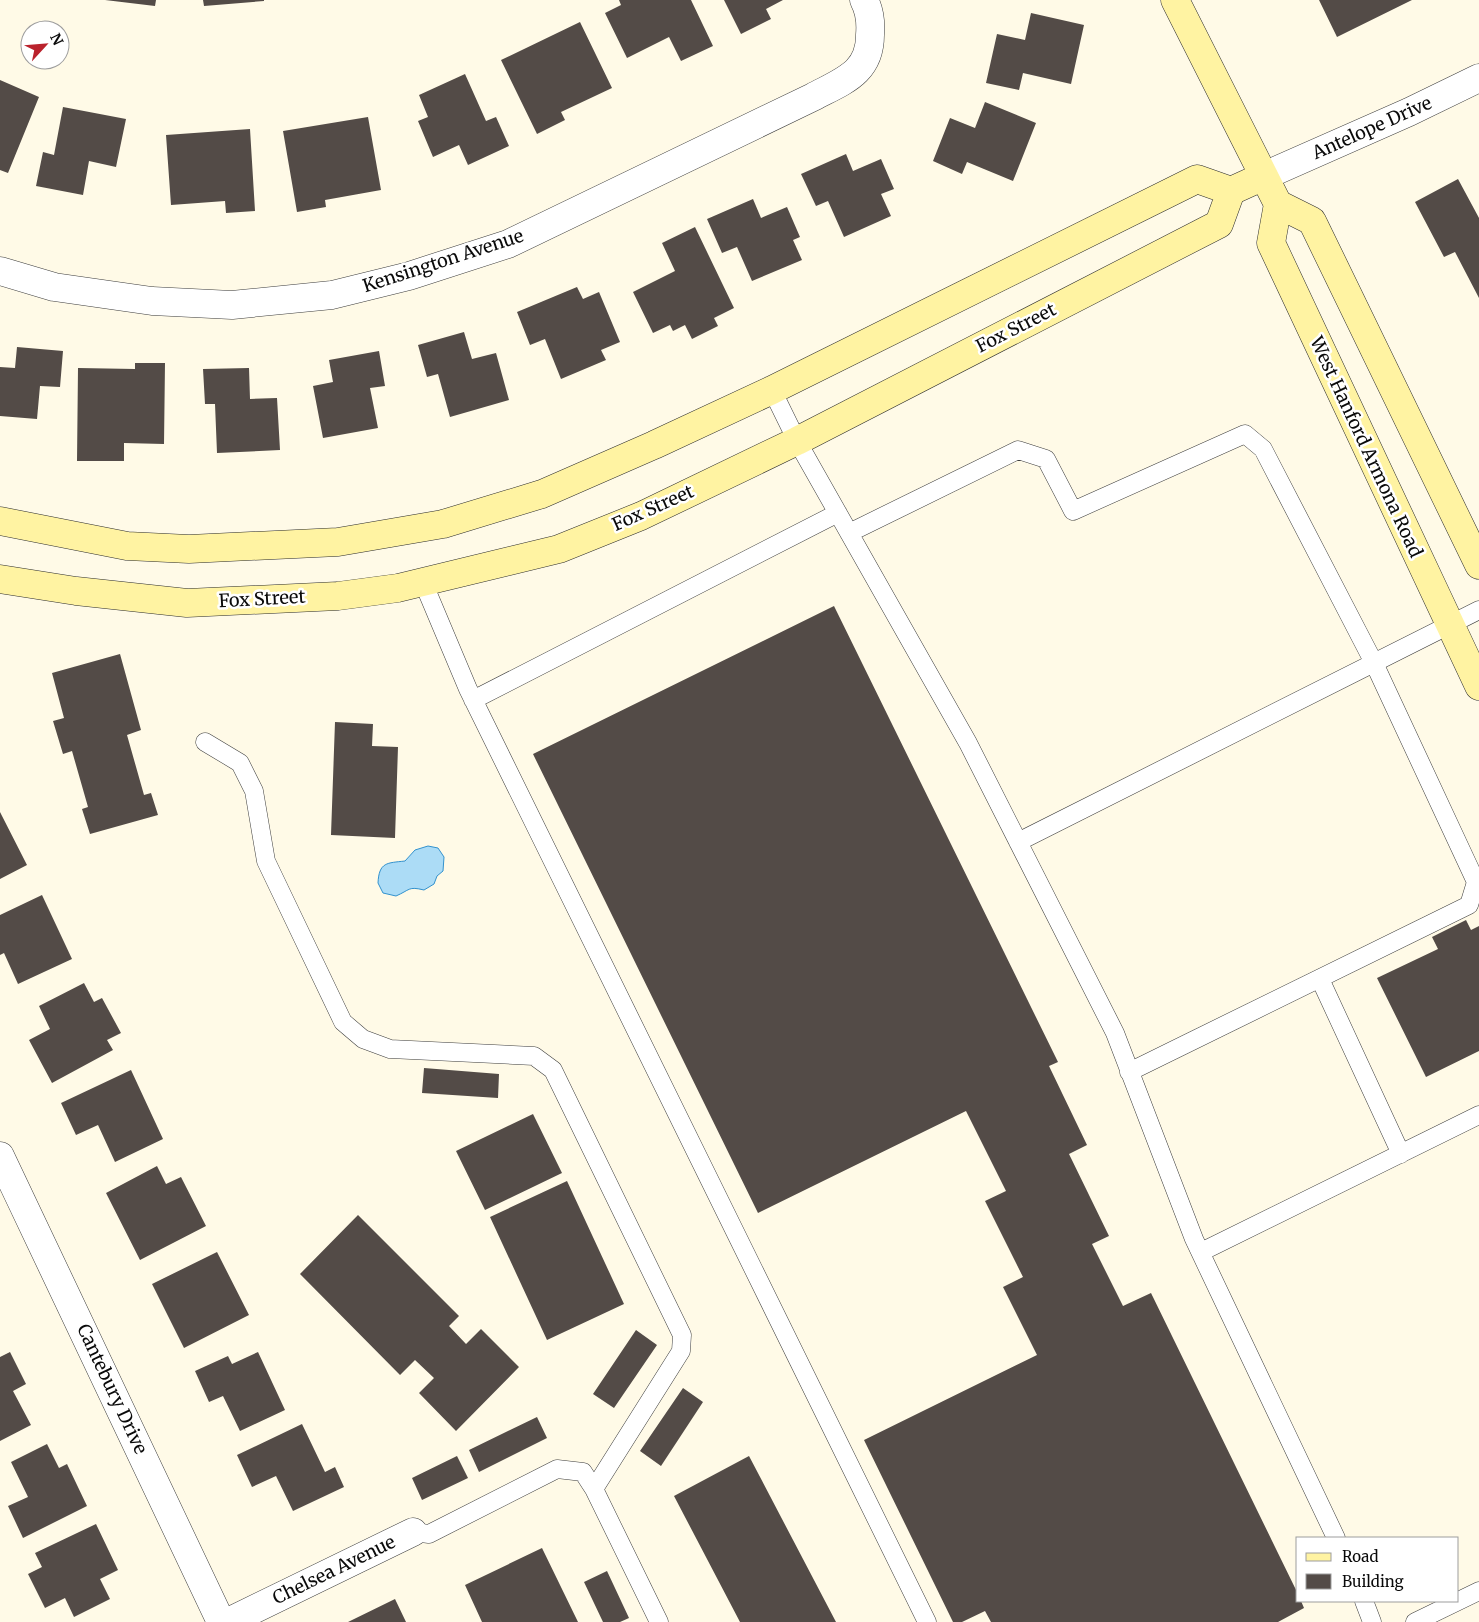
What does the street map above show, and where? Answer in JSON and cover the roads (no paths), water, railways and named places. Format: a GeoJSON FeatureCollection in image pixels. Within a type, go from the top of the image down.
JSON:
{"type":"FeatureCollection","features":[{"type":"Feature","properties":{"kind":"street","name":"Kensington Avenue"},"geometry":{"type":"LineString","coordinates":[[0,271],[54,288],[92,294],[152,301],[232,305],[332,295],[399,278],[508,244],[804,102],[851,77],[864,63],[870,50],[871,22],[864,0]]}},
{"type":"Feature","properties":{"kind":"street"},"geometry":{"type":"LineString","coordinates":[[1175,0],[1278,204],[1312,221],[1479,565]]}},
{"type":"Feature","properties":{"kind":"street","name":"Antelope Drive"},"geometry":{"type":"LineString","coordinates":[[1264,176],[1409,112],[1479,78]]}},
{"type":"Feature","properties":{"kind":"street"},"geometry":{"type":"LineString","coordinates":[[0,521],[127,546],[189,549],[338,542],[443,524],[542,494],[654,445],[772,390],[1197,179],[1231,191],[1264,176]]}},
{"type":"Feature","properties":{"kind":"street","name":"Fox Street"},"geometry":{"type":"LineString","coordinates":[[0,579],[76,591],[187,604],[338,596],[398,588],[559,549],[641,516],[797,441],[1219,224],[1231,191]]}},
{"type":"Feature","properties":{"kind":"street","name":"West Hanford Armona Road"},"geometry":{"type":"LineString","coordinates":[[1278,204],[1271,243],[1479,686]]}},
{"type":"Feature","properties":{"kind":"street","name":"Cantebury Drive"},"geometry":{"type":"LineString","coordinates":[[0,1156],[222,1622]]}},
{"type":"Feature","properties":{"kind":"street","name":"Chelsea Avenue"},"geometry":{"type":"LineString","coordinates":[[228,1622],[413,1532]]}},
{"type":"Feature","properties":{"kind":"lane"},"geometry":{"type":"LineString","coordinates":[[772,390],[797,441],[968,743],[1115,1033],[1201,1252],[1336,1537]]}},
{"type":"Feature","properties":{"kind":"lane"},"geometry":{"type":"LineString","coordinates":[[849,533],[1018,450],[1046,459],[1073,511],[1245,434],[1263,449],[1374,663],[1476,882],[1469,906],[1129,1072]]}},
{"type":"Feature","properties":{"kind":"lane"},"geometry":{"type":"LineString","coordinates":[[473,700],[838,513]]}},
{"type":"Feature","properties":{"kind":"lane"},"geometry":{"type":"LineString","coordinates":[[422,582],[473,700],[927,1622]]}},
{"type":"Feature","properties":{"kind":"lane"},"geometry":{"type":"LineString","coordinates":[[1018,842],[1479,610]]}},
{"type":"Feature","properties":{"kind":"lane"},"geometry":{"type":"LineString","coordinates":[[205,742],[240,763],[254,791],[266,861],[343,1022],[363,1039],[390,1048],[534,1056],[553,1070],[682,1335],[681,1351],[594,1489]]}},
{"type":"Feature","properties":{"kind":"lane"},"geometry":{"type":"LineString","coordinates":[[1320,978],[1400,1154]]}},
{"type":"Feature","properties":{"kind":"lane"},"geometry":{"type":"LineString","coordinates":[[1201,1252],[1479,1115]]}},
{"type":"Feature","properties":{"kind":"lane"},"geometry":{"type":"LineString","coordinates":[[413,1532],[429,1534],[557,1469],[583,1472],[594,1489],[658,1622]]}},
{"type":"Feature","properties":{"kind":"lane"},"geometry":{"type":"LineString","coordinates":[[1459,1601],[1479,1591]]}},
{"type":"Feature","properties":{"kind":"lane"},"geometry":{"type":"LineString","coordinates":[[1364,1602],[1372,1622]]}},
{"type":"Feature","properties":{"kind":"lane"},"geometry":{"type":"LineString","coordinates":[[1415,1622],[1456,1602]]}},
{"type":"Feature","properties":{"kind":"water"},"geometry":{"type":"Polygon","coordinates":[[[428,846],[438,848],[444,857],[443,871],[437,876],[434,884],[424,890],[409,889],[396,896],[383,893],[378,883],[382,867],[389,863],[405,861],[415,850],[428,846]]]}}]}
